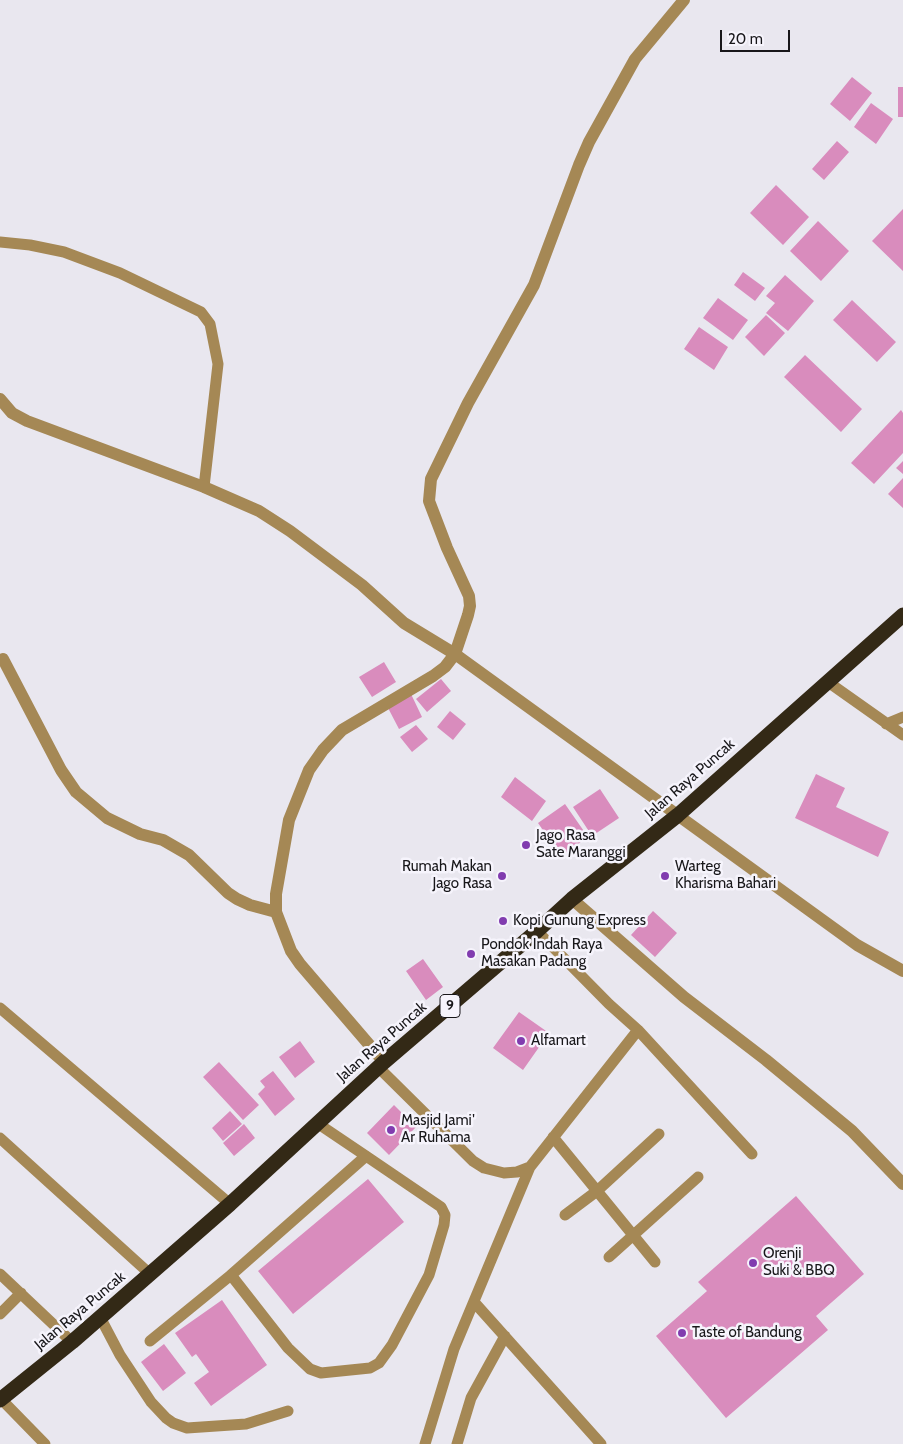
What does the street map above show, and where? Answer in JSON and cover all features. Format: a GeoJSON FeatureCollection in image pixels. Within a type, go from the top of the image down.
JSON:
{"type":"FeatureCollection","features":[{"type":"Feature","properties":{"kind":"highway","name":"Jalan Raya Puncak"},"geometry":{"type":"LineString","coordinates":[[0,1400],[72,1342],[230,1204],[381,1065],[538,931],[572,899],[678,814],[903,615]]}},
{"type":"Feature","properties":{"kind":"street"},"geometry":{"type":"LineString","coordinates":[[381,1065],[291,951],[276,912],[276,894],[289,820],[309,770],[322,750],[342,730],[433,676],[445,667],[455,654],[468,615],[470,596],[429,501],[431,479],[468,403],[534,284],[579,165],[603,116],[635,59],[684,0]]}},
{"type":"Feature","properties":{"kind":"street"},"geometry":{"type":"LineString","coordinates":[[0,400],[12,412],[27,421],[204,488],[259,512],[290,531],[362,585],[404,623],[455,654],[858,945],[903,971]]}},
{"type":"Feature","properties":{"kind":"street"},"geometry":{"type":"LineString","coordinates":[[3,659],[60,770],[76,792],[107,818],[140,834],[163,840],[189,855],[228,893],[237,899],[250,905],[276,912]]}},
{"type":"Feature","properties":{"kind":"street"},"geometry":{"type":"LineString","coordinates":[[572,899],[684,997],[766,1060],[852,1131],[903,1184]]}},
{"type":"Feature","properties":{"kind":"lane"},"geometry":{"type":"LineString","coordinates":[[0,242],[30,245],[64,252],[120,273],[200,312],[210,324],[218,364],[204,488]]}},
{"type":"Feature","properties":{"kind":"lane"},"geometry":{"type":"LineString","coordinates":[[828,682],[903,736]]}},
{"type":"Feature","properties":{"kind":"lane"},"geometry":{"type":"LineString","coordinates":[[886,724],[903,717]]}},
{"type":"Feature","properties":{"kind":"lane"},"geometry":{"type":"LineString","coordinates":[[538,931],[609,1004],[638,1030],[752,1154]]}},
{"type":"Feature","properties":{"kind":"lane"},"geometry":{"type":"LineString","coordinates":[[0,1008],[230,1204]]}},
{"type":"Feature","properties":{"kind":"lane"},"geometry":{"type":"LineString","coordinates":[[425,1444],[454,1349],[530,1167],[638,1030]]}},
{"type":"Feature","properties":{"kind":"lane"},"geometry":{"type":"LineString","coordinates":[[381,1065],[473,1161],[484,1168],[504,1173],[516,1172],[530,1167]]}},
{"type":"Feature","properties":{"kind":"lane"},"geometry":{"type":"LineString","coordinates":[[230,1275],[288,1348],[310,1369],[321,1373],[370,1368],[379,1362],[392,1345],[429,1275],[444,1225],[445,1215],[441,1207],[317,1123]]}},
{"type":"Feature","properties":{"kind":"lane"},"geometry":{"type":"LineString","coordinates":[[564,1215],[597,1191],[659,1134]]}},
{"type":"Feature","properties":{"kind":"lane"},"geometry":{"type":"LineString","coordinates":[[553,1137],[655,1262]]}},
{"type":"Feature","properties":{"kind":"lane"},"geometry":{"type":"LineString","coordinates":[[0,1138],[150,1274]]}},
{"type":"Feature","properties":{"kind":"lane"},"geometry":{"type":"LineString","coordinates":[[150,1341],[230,1275],[366,1156]]}},
{"type":"Feature","properties":{"kind":"lane"},"geometry":{"type":"LineString","coordinates":[[608,1257],[698,1177]]}},
{"type":"Feature","properties":{"kind":"lane"},"geometry":{"type":"LineString","coordinates":[[0,1274],[72,1342]]}},
{"type":"Feature","properties":{"kind":"lane"},"geometry":{"type":"LineString","coordinates":[[0,1314],[21,1293]]}},
{"type":"Feature","properties":{"kind":"lane"},"geometry":{"type":"LineString","coordinates":[[474,1302],[601,1444]]}},
{"type":"Feature","properties":{"kind":"lane"},"geometry":{"type":"LineString","coordinates":[[100,1317],[120,1355],[151,1402],[173,1423],[187,1428],[246,1424],[288,1411]]}},
{"type":"Feature","properties":{"kind":"lane"},"geometry":{"type":"LineString","coordinates":[[458,1444],[471,1398],[505,1336]]}},
{"type":"Feature","properties":{"kind":"lane"},"geometry":{"type":"LineString","coordinates":[[0,1400],[45,1444]]}},
{"type":"Feature","properties":{"kind":"building"},"geometry":{"type":"Polygon","coordinates":[[[852,77],[872,93],[850,121],[830,104],[852,77]]]}},
{"type":"Feature","properties":{"kind":"building"},"geometry":{"type":"Polygon","coordinates":[[[898,87],[903,87],[903,117],[898,117],[898,87]]]}},
{"type":"Feature","properties":{"kind":"building"},"geometry":{"type":"Polygon","coordinates":[[[871,103],[893,119],[876,144],[854,127],[871,103]]]}},
{"type":"Feature","properties":{"kind":"building"},"geometry":{"type":"Polygon","coordinates":[[[837,141],[849,152],[824,180],[812,169],[837,141]]]}},
{"type":"Feature","properties":{"kind":"building"},"geometry":{"type":"Polygon","coordinates":[[[776,185],[809,217],[783,245],[750,213],[776,185]]]}},
{"type":"Feature","properties":{"kind":"building"},"geometry":{"type":"Polygon","coordinates":[[[903,209],[903,271],[872,241],[903,209]]]}},
{"type":"Feature","properties":{"kind":"building"},"geometry":{"type":"Polygon","coordinates":[[[818,221],[849,251],[821,281],[790,251],[818,221]]]}},
{"type":"Feature","properties":{"kind":"building"},"geometry":{"type":"Polygon","coordinates":[[[743,272],[765,288],[755,301],[734,285],[743,272]]]}},
{"type":"Feature","properties":{"kind":"building"},"geometry":{"type":"Polygon","coordinates":[[[785,275],[814,301],[788,331],[766,313],[775,303],[766,296],[785,275]]]}},
{"type":"Feature","properties":{"kind":"building"},"geometry":{"type":"Polygon","coordinates":[[[718,298],[748,320],[733,340],[703,318],[718,298]]]}},
{"type":"Feature","properties":{"kind":"building"},"geometry":{"type":"Polygon","coordinates":[[[852,300],[896,342],[877,362],[833,320],[852,300]]]}},
{"type":"Feature","properties":{"kind":"building"},"geometry":{"type":"Polygon","coordinates":[[[766,315],[785,333],[764,356],[745,337],[766,315]]]}},
{"type":"Feature","properties":{"kind":"building"},"geometry":{"type":"Polygon","coordinates":[[[699,327],[728,347],[714,370],[684,349],[699,327]]]}},
{"type":"Feature","properties":{"kind":"building"},"geometry":{"type":"Polygon","coordinates":[[[805,355],[862,409],[841,432],[784,377],[805,355]]]}},
{"type":"Feature","properties":{"kind":"building"},"geometry":{"type":"Polygon","coordinates":[[[901,410],[903,413],[903,453],[874,484],[851,463],[901,410]]]}},
{"type":"Feature","properties":{"kind":"building"},"geometry":{"type":"Polygon","coordinates":[[[903,461],[903,474],[896,468],[903,461]]]}},
{"type":"Feature","properties":{"kind":"building"},"geometry":{"type":"Polygon","coordinates":[[[903,478],[903,508],[888,494],[903,478]]]}},
{"type":"Feature","properties":{"kind":"building"},"geometry":{"type":"Polygon","coordinates":[[[384,662],[396,682],[372,697],[359,677],[384,662]]]}},
{"type":"Feature","properties":{"kind":"building"},"geometry":{"type":"Polygon","coordinates":[[[441,679],[451,691],[427,712],[416,699],[441,679]]]}},
{"type":"Feature","properties":{"kind":"building"},"geometry":{"type":"Polygon","coordinates":[[[411,694],[422,717],[399,729],[387,706],[411,694]]]}},
{"type":"Feature","properties":{"kind":"building"},"geometry":{"type":"Polygon","coordinates":[[[450,711],[466,724],[453,740],[437,727],[450,711]]]}},
{"type":"Feature","properties":{"kind":"building"},"geometry":{"type":"Polygon","coordinates":[[[416,725],[428,739],[412,752],[400,737],[416,725]]]}},
{"type":"Feature","properties":{"kind":"building"},"geometry":{"type":"Polygon","coordinates":[[[816,774],[845,788],[836,807],[889,832],[878,857],[795,818],[816,774]]]}},
{"type":"Feature","properties":{"kind":"building"},"geometry":{"type":"Polygon","coordinates":[[[515,777],[546,801],[532,821],[501,797],[515,777]]]}},
{"type":"Feature","properties":{"kind":"building"},"geometry":{"type":"Polygon","coordinates":[[[600,789],[619,818],[592,836],[573,807],[600,789]]]}},
{"type":"Feature","properties":{"kind":"building"},"geometry":{"type":"Polygon","coordinates":[[[565,804],[588,837],[561,856],[538,823],[565,804]]]}},
{"type":"Feature","properties":{"kind":"building"},"geometry":{"type":"Polygon","coordinates":[[[653,911],[677,933],[655,957],[631,935],[653,911]]]}},
{"type":"Feature","properties":{"kind":"building"},"geometry":{"type":"Polygon","coordinates":[[[423,959],[443,987],[426,1000],[406,971],[423,959]]]}},
{"type":"Feature","properties":{"kind":"building","name":"Alfamart"},"geometry":{"type":"Polygon","coordinates":[[[519,1012],[549,1033],[523,1070],[493,1048],[519,1012]]]}},
{"type":"Feature","properties":{"kind":"building"},"geometry":{"type":"Polygon","coordinates":[[[300,1041],[315,1062],[295,1078],[279,1057],[300,1041]]]}},
{"type":"Feature","properties":{"kind":"building"},"geometry":{"type":"Polygon","coordinates":[[[219,1062],[259,1105],[243,1120],[203,1077],[219,1062]]]}},
{"type":"Feature","properties":{"kind":"building"},"geometry":{"type":"Polygon","coordinates":[[[273,1071],[295,1099],[275,1116],[258,1094],[265,1087],[260,1081],[273,1071]]]}},
{"type":"Feature","properties":{"kind":"building","name":"Masjid Jami' Ar Ruhama"},"geometry":{"type":"Polygon","coordinates":[[[394,1105],[416,1127],[389,1155],[367,1133],[394,1105]]]}},
{"type":"Feature","properties":{"kind":"building"},"geometry":{"type":"Polygon","coordinates":[[[230,1111],[242,1124],[223,1141],[212,1128],[230,1111]]]}},
{"type":"Feature","properties":{"kind":"building"},"geometry":{"type":"Polygon","coordinates":[[[244,1124],[255,1138],[234,1156],[223,1143],[244,1124]]]}},
{"type":"Feature","properties":{"kind":"building"},"geometry":{"type":"Polygon","coordinates":[[[368,1179],[404,1222],[293,1314],[258,1271],[368,1179]]]}},
{"type":"Feature","properties":{"kind":"building"},"geometry":{"type":"Polygon","coordinates":[[[796,1196],[864,1274],[816,1316],[828,1330],[726,1418],[656,1336],[707,1291],[698,1282],[796,1196]]]}},
{"type":"Feature","properties":{"kind":"building"},"geometry":{"type":"Polygon","coordinates":[[[222,1300],[267,1365],[211,1406],[194,1383],[209,1372],[196,1354],[192,1357],[175,1333],[222,1300]]]}},
{"type":"Feature","properties":{"kind":"building"},"geometry":{"type":"Polygon","coordinates":[[[164,1344],[186,1373],[163,1391],[141,1362],[164,1344]]]}},
{"type":"Feature","properties":{"kind":"place","name":"Jago Rasa Sate Maranggi"},"geometry":{"type":"Point","coordinates":[526,845]}},
{"type":"Feature","properties":{"kind":"place","name":"Rumah Makan Jago Rasa"},"geometry":{"type":"Point","coordinates":[502,876]}},
{"type":"Feature","properties":{"kind":"place","name":"Warteg Kharisma Bahari"},"geometry":{"type":"Point","coordinates":[665,876]}},
{"type":"Feature","properties":{"kind":"place","name":"Kopi Gunung Express"},"geometry":{"type":"Point","coordinates":[503,921]}},
{"type":"Feature","properties":{"kind":"place","name":"Pondok Indah Raya Masakan Padang"},"geometry":{"type":"Point","coordinates":[471,954]}},
{"type":"Feature","properties":{"kind":"place","name":"Alfamart"},"geometry":{"type":"Point","coordinates":[521,1041]}},
{"type":"Feature","properties":{"kind":"place","name":"Masjid Jami' Ar Ruhama"},"geometry":{"type":"Point","coordinates":[391,1130]}},
{"type":"Feature","properties":{"kind":"place","name":"Orenji Suki & BBQ"},"geometry":{"type":"Point","coordinates":[753,1263]}},
{"type":"Feature","properties":{"kind":"place","name":"Taste of Bandung"},"geometry":{"type":"Point","coordinates":[682,1333]}}]}
